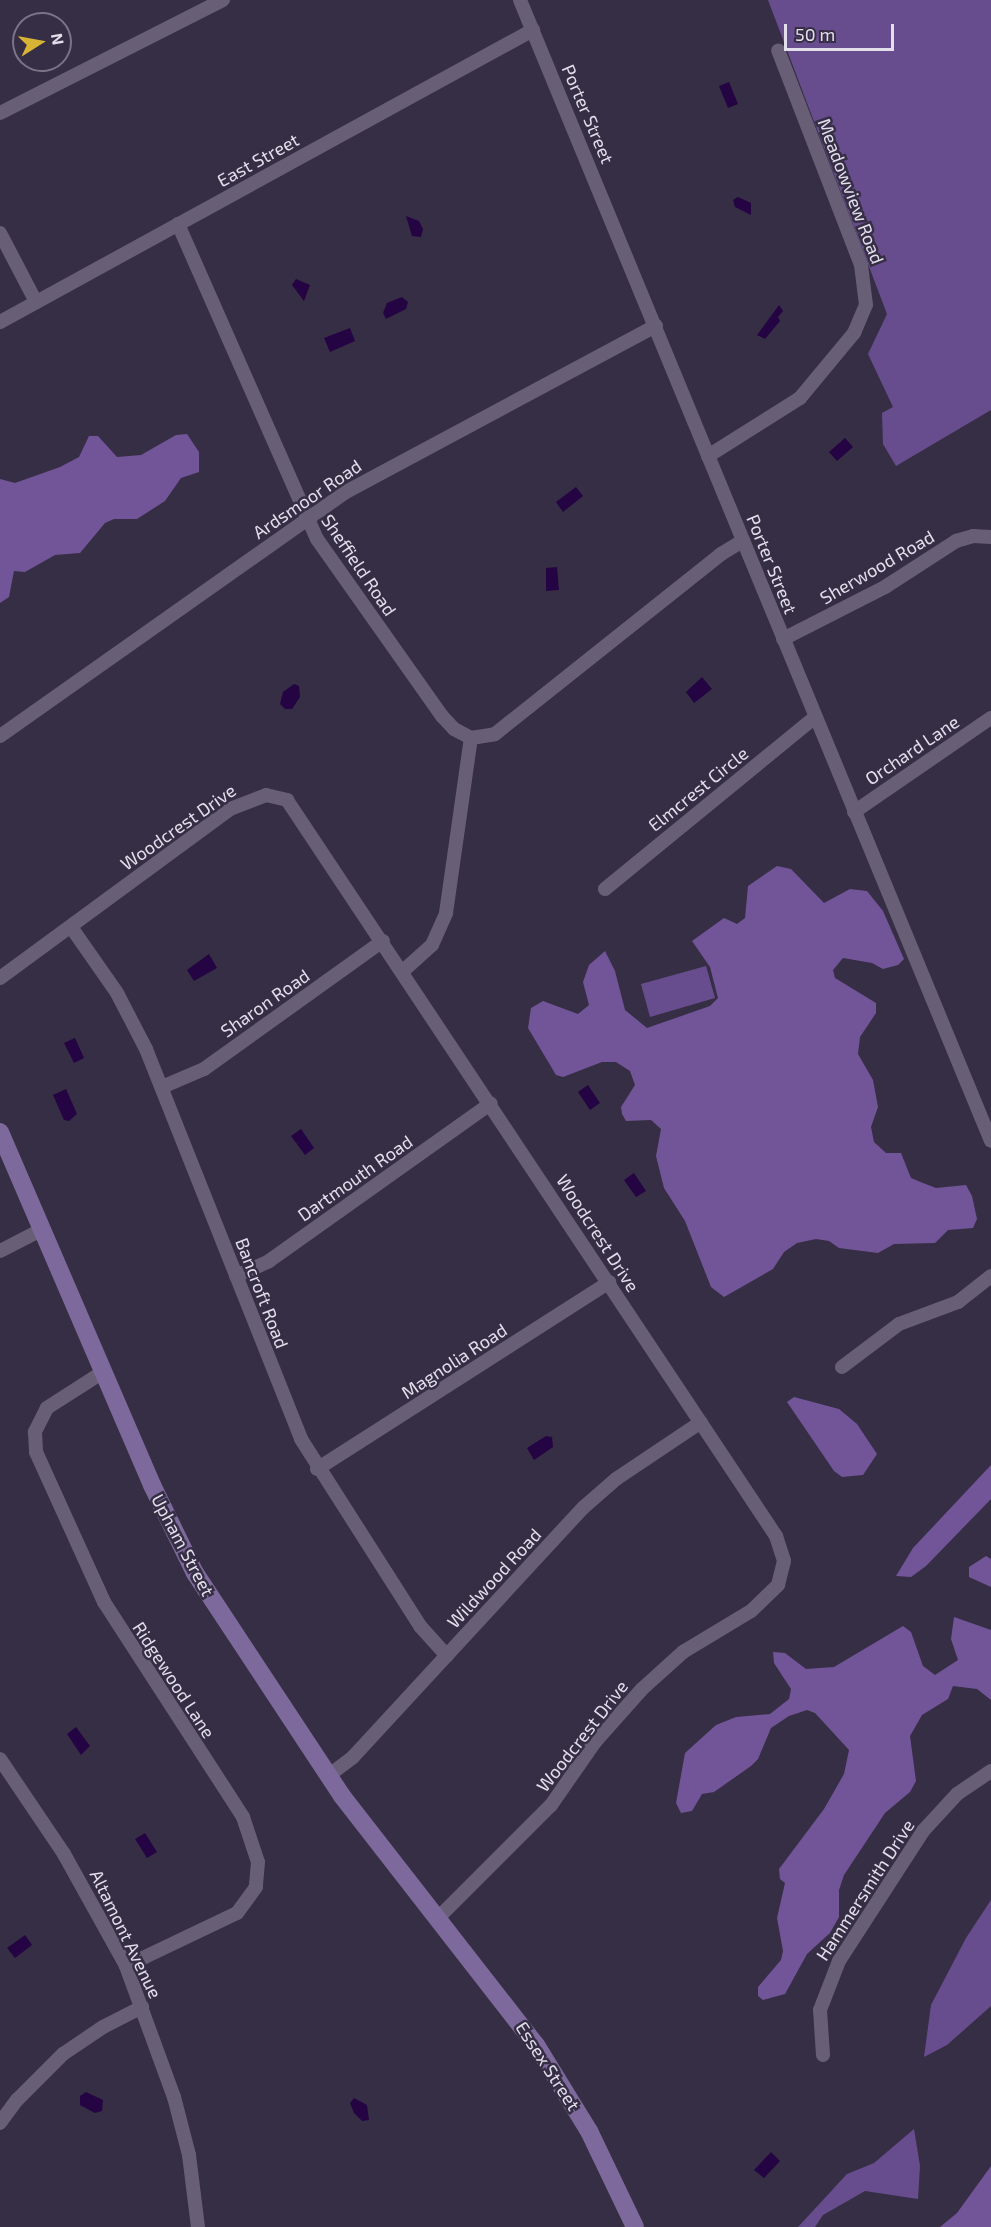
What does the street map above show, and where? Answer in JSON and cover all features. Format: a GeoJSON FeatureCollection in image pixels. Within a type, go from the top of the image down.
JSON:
{"type":"FeatureCollection","features":[{"type":"Feature","properties":{"kind":"main road","name":"Upham Street"},"geometry":{"type":"LineString","coordinates":[[0,1132],[180,1546],[328,1776],[439,1917]]}},
{"type":"Feature","properties":{"kind":"main road","name":"Essex Street"},"geometry":{"type":"LineString","coordinates":[[439,1917],[556,2076],[608,2166],[635,2227]]}},
{"type":"Feature","properties":{"kind":"street"},"geometry":{"type":"LineString","coordinates":[[0,113],[223,0]]}},
{"type":"Feature","properties":{"kind":"street","name":"Porter Street"},"geometry":{"type":"LineString","coordinates":[[520,0],[991,1141]]}},
{"type":"Feature","properties":{"kind":"street","name":"East Street"},"geometry":{"type":"LineString","coordinates":[[0,322],[533,30]]}},
{"type":"Feature","properties":{"kind":"street","name":"Meadowview Road"},"geometry":{"type":"LineString","coordinates":[[708,456],[769,421],[807,392],[854,333],[866,305],[861,265],[778,50]]}},
{"type":"Feature","properties":{"kind":"street","name":"Sheffield Road"},"geometry":{"type":"LineString","coordinates":[[178,224],[307,520],[321,547],[442,716],[454,729],[471,738]]}},
{"type":"Feature","properties":{"kind":"street"},"geometry":{"type":"LineString","coordinates":[[0,233],[36,302]]}},
{"type":"Feature","properties":{"kind":"street","name":"Ardsmoor Road"},"geometry":{"type":"LineString","coordinates":[[0,736],[307,520],[378,473],[656,326]]}},
{"type":"Feature","properties":{"kind":"street","name":"Sherwood Road"},"geometry":{"type":"LineString","coordinates":[[783,639],[879,590],[956,542],[973,536],[991,537]]}},
{"type":"Feature","properties":{"kind":"street"},"geometry":{"type":"LineString","coordinates":[[403,971],[432,945],[446,913],[471,738],[495,734],[721,554],[743,541]]}},
{"type":"Feature","properties":{"kind":"street","name":"Elmcrest Circle"},"geometry":{"type":"LineString","coordinates":[[604,889],[815,717]]}},
{"type":"Feature","properties":{"kind":"street","name":"Orchard Lane"},"geometry":{"type":"LineString","coordinates":[[854,812],[991,718]]}},
{"type":"Feature","properties":{"kind":"street","name":"Woodcrest Drive"},"geometry":{"type":"LineString","coordinates":[[0,978],[230,809],[249,799],[274,794],[288,800],[298,811],[776,1536],[785,1567],[777,1586],[751,1611],[683,1652],[642,1689],[596,1742],[551,1805],[439,1917]]}},
{"type":"Feature","properties":{"kind":"street","name":"Bancroft Road"},"geometry":{"type":"LineString","coordinates":[[71,927],[124,1006],[162,1087],[288,1409],[317,1469],[420,1626],[447,1656]]}},
{"type":"Feature","properties":{"kind":"street","name":"Sharon Road"},"geometry":{"type":"LineString","coordinates":[[162,1087],[208,1066],[383,941]]}},
{"type":"Feature","properties":{"kind":"street","name":"Dartmouth Road"},"geometry":{"type":"LineString","coordinates":[[236,1276],[269,1262],[491,1103]]}},
{"type":"Feature","properties":{"kind":"street"},"geometry":{"type":"LineString","coordinates":[[0,1251],[41,1230]]}},
{"type":"Feature","properties":{"kind":"street"},"geometry":{"type":"LineString","coordinates":[[842,1367],[899,1324],[958,1302],[991,1276]]}},
{"type":"Feature","properties":{"kind":"street","name":"Magnolia Road"},"geometry":{"type":"LineString","coordinates":[[317,1469],[609,1282]]}},
{"type":"Feature","properties":{"kind":"street","name":"Ridgewood Lane"},"geometry":{"type":"LineString","coordinates":[[103,1372],[47,1408],[35,1432],[36,1452],[104,1602],[243,1817],[258,1862],[256,1887],[237,1913],[126,1966]]}},
{"type":"Feature","properties":{"kind":"street","name":"Wildwood Road"},"geometry":{"type":"LineString","coordinates":[[328,1776],[353,1757],[584,1507],[616,1479],[701,1422]]}},
{"type":"Feature","properties":{"kind":"street","name":"Altamont Avenue"},"geometry":{"type":"LineString","coordinates":[[0,1759],[64,1854],[126,1966],[174,2097],[193,2176],[198,2227]]}},
{"type":"Feature","properties":{"kind":"street","name":"Hammersmith Drive"},"geometry":{"type":"LineString","coordinates":[[823,2055],[820,2010],[839,1961],[923,1831],[957,1794],[991,1771]]}},
{"type":"Feature","properties":{"kind":"street"},"geometry":{"type":"LineString","coordinates":[[0,2123],[17,2100],[63,2054],[103,2027],[142,2007]]}},
{"type":"Feature","properties":{"kind":"shaded area"},"geometry":{"type":"Polygon","coordinates":[[[768,0],[991,0],[991,410],[896,466],[883,444],[882,413],[893,407],[868,354],[887,314],[768,0]]]}},
{"type":"Feature","properties":{"kind":"shaded area"},"geometry":{"type":"Polygon","coordinates":[[[729,82],[738,104],[728,108],[719,86],[729,82]]]}},
{"type":"Feature","properties":{"kind":"shaded area"},"geometry":{"type":"Polygon","coordinates":[[[738,197],[751,203],[751,215],[735,207],[733,200],[738,197]]]}},
{"type":"Feature","properties":{"kind":"shaded area"},"geometry":{"type":"Polygon","coordinates":[[[406,216],[419,221],[423,229],[421,237],[412,236],[406,216]]]}},
{"type":"Feature","properties":{"kind":"shaded area"},"geometry":{"type":"Polygon","coordinates":[[[296,279],[310,285],[304,301],[292,285],[296,279]]]}},
{"type":"Feature","properties":{"kind":"shaded area"},"geometry":{"type":"Polygon","coordinates":[[[402,297],[408,302],[406,309],[386,319],[383,313],[387,303],[402,297]]]}},
{"type":"Feature","properties":{"kind":"shaded area"},"geometry":{"type":"Polygon","coordinates":[[[779,305],[783,311],[778,317],[780,321],[765,339],[757,335],[779,305]]]}},
{"type":"Feature","properties":{"kind":"shaded area"},"geometry":{"type":"Polygon","coordinates":[[[350,328],[355,341],[330,352],[324,338],[350,328]]]}},
{"type":"Feature","properties":{"kind":"shaded area"},"geometry":{"type":"Polygon","coordinates":[[[187,434],[199,452],[199,472],[181,478],[165,501],[137,519],[114,519],[105,523],[80,553],[55,555],[25,572],[14,571],[9,597],[0,603],[0,479],[15,483],[60,467],[79,457],[89,436],[98,436],[117,457],[141,455],[176,435],[187,434]]]}},
{"type":"Feature","properties":{"kind":"shaded area"},"geometry":{"type":"Polygon","coordinates":[[[845,438],[853,447],[837,461],[829,452],[845,438]]]}},
{"type":"Feature","properties":{"kind":"shaded area"},"geometry":{"type":"Polygon","coordinates":[[[576,487],[583,496],[563,512],[556,502],[576,487]]]}},
{"type":"Feature","properties":{"kind":"shaded area"},"geometry":{"type":"Polygon","coordinates":[[[557,567],[559,590],[546,591],[546,568],[557,567]]]}},
{"type":"Feature","properties":{"kind":"shaded area"},"geometry":{"type":"Polygon","coordinates":[[[702,677],[712,689],[694,703],[686,692],[702,677]]]}},
{"type":"Feature","properties":{"kind":"shaded area"},"geometry":{"type":"Polygon","coordinates":[[[294,684],[299,686],[300,697],[292,709],[285,709],[280,704],[283,692],[294,684]]]}},
{"type":"Feature","properties":{"kind":"shaded area"},"geometry":{"type":"Polygon","coordinates":[[[777,866],[791,869],[824,903],[850,889],[867,891],[883,911],[904,959],[898,965],[883,969],[872,963],[843,958],[833,970],[835,978],[876,1003],[876,1013],[860,1037],[858,1054],[873,1080],[878,1107],[871,1127],[874,1142],[886,1153],[901,1153],[911,1178],[936,1188],[966,1185],[972,1196],[977,1219],[973,1228],[948,1230],[935,1243],[894,1244],[878,1253],[839,1248],[829,1241],[816,1239],[797,1243],[784,1252],[773,1269],[724,1297],[711,1287],[685,1221],[664,1188],[656,1156],[661,1129],[651,1120],[626,1121],[622,1114],[621,1107],[635,1085],[630,1071],[616,1062],[602,1062],[563,1077],[556,1075],[528,1028],[531,1008],[543,1001],[578,1014],[589,1005],[583,982],[589,965],[605,951],[615,971],[625,1010],[647,1028],[710,1006],[718,998],[710,967],[692,941],[724,918],[737,924],[745,918],[748,886],[777,866]]]}},
{"type":"Feature","properties":{"kind":"shaded area"},"geometry":{"type":"Polygon","coordinates":[[[209,954],[217,968],[194,981],[187,970],[209,954]]]}},
{"type":"Feature","properties":{"kind":"shaded area"},"geometry":{"type":"Polygon","coordinates":[[[706,966],[715,998],[650,1017],[641,984],[706,966]]]}},
{"type":"Feature","properties":{"kind":"shaded area"},"geometry":{"type":"Polygon","coordinates":[[[75,1038],[84,1058],[74,1063],[64,1043],[75,1038]]]}},
{"type":"Feature","properties":{"kind":"shaded area"},"geometry":{"type":"Polygon","coordinates":[[[588,1085],[600,1103],[590,1110],[578,1092],[588,1085]]]}},
{"type":"Feature","properties":{"kind":"shaded area"},"geometry":{"type":"Polygon","coordinates":[[[66,1089],[77,1114],[69,1121],[64,1120],[53,1095],[66,1089]]]}},
{"type":"Feature","properties":{"kind":"shaded area"},"geometry":{"type":"Polygon","coordinates":[[[301,1129],[314,1148],[305,1155],[291,1136],[301,1129]]]}},
{"type":"Feature","properties":{"kind":"shaded area"},"geometry":{"type":"Polygon","coordinates":[[[634,1173],[646,1191],[636,1197],[624,1180],[634,1173]]]}},
{"type":"Feature","properties":{"kind":"shaded area"},"geometry":{"type":"Polygon","coordinates":[[[794,1397],[839,1409],[857,1424],[877,1454],[863,1475],[842,1477],[834,1471],[787,1402],[794,1397]]]}},
{"type":"Feature","properties":{"kind":"shaded area"},"geometry":{"type":"Polygon","coordinates":[[[546,1436],[552,1437],[553,1447],[534,1460],[527,1448],[546,1436]]]}},
{"type":"Feature","properties":{"kind":"shaded area"},"geometry":{"type":"Polygon","coordinates":[[[991,1465],[991,1499],[926,1566],[911,1577],[896,1576],[913,1548],[991,1465]]]}},
{"type":"Feature","properties":{"kind":"shaded area"},"geometry":{"type":"Polygon","coordinates":[[[986,1556],[991,1559],[991,1587],[969,1577],[969,1567],[986,1556]]]}},
{"type":"Feature","properties":{"kind":"shaded area"},"geometry":{"type":"Polygon","coordinates":[[[954,1617],[991,1630],[991,1700],[977,1689],[953,1686],[948,1699],[922,1715],[910,1736],[916,1781],[910,1792],[885,1813],[844,1875],[839,1890],[839,1917],[830,1933],[807,1954],[785,1994],[763,2000],[758,1996],[758,1987],[781,1960],[783,1951],[777,1918],[785,1883],[780,1879],[779,1869],[824,1809],[844,1774],[849,1750],[815,1713],[807,1710],[789,1716],[771,1728],[758,1759],[751,1766],[714,1792],[702,1794],[692,1811],[681,1813],[676,1803],[685,1753],[716,1725],[736,1717],[770,1714],[789,1699],[791,1689],[774,1663],[773,1652],[785,1653],[806,1669],[834,1667],[903,1626],[911,1632],[923,1666],[935,1675],[958,1660],[951,1639],[954,1617]]]}},
{"type":"Feature","properties":{"kind":"shaded area"},"geometry":{"type":"Polygon","coordinates":[[[76,1727],[90,1746],[81,1755],[67,1734],[76,1727]]]}},
{"type":"Feature","properties":{"kind":"shaded area"},"geometry":{"type":"Polygon","coordinates":[[[145,1833],[157,1852],[147,1858],[135,1839],[145,1833]]]}},
{"type":"Feature","properties":{"kind":"shaded area"},"geometry":{"type":"Polygon","coordinates":[[[991,1900],[991,2006],[947,2045],[924,2057],[931,2005],[966,1938],[991,1900]]]}},
{"type":"Feature","properties":{"kind":"shaded area"},"geometry":{"type":"Polygon","coordinates":[[[25,1935],[32,1945],[15,1958],[7,1948],[25,1935]]]}},
{"type":"Feature","properties":{"kind":"shaded area"},"geometry":{"type":"Polygon","coordinates":[[[86,2092],[103,2100],[102,2111],[95,2113],[80,2105],[80,2096],[86,2092]]]}},
{"type":"Feature","properties":{"kind":"shaded area"},"geometry":{"type":"Polygon","coordinates":[[[354,2098],[367,2105],[369,2120],[362,2121],[354,2113],[350,2103],[354,2098]]]}},
{"type":"Feature","properties":{"kind":"shaded area"},"geometry":{"type":"Polygon","coordinates":[[[914,2129],[920,2166],[918,2199],[865,2191],[823,2215],[815,2227],[798,2227],[847,2174],[874,2163],[914,2129]]]}},
{"type":"Feature","properties":{"kind":"shaded area"},"geometry":{"type":"Polygon","coordinates":[[[771,2152],[780,2161],[764,2178],[754,2170],[771,2152]]]}},
{"type":"Feature","properties":{"kind":"shaded area"},"geometry":{"type":"Polygon","coordinates":[[[991,2166],[991,2227],[940,2227],[957,2213],[991,2166]]]}}]}
